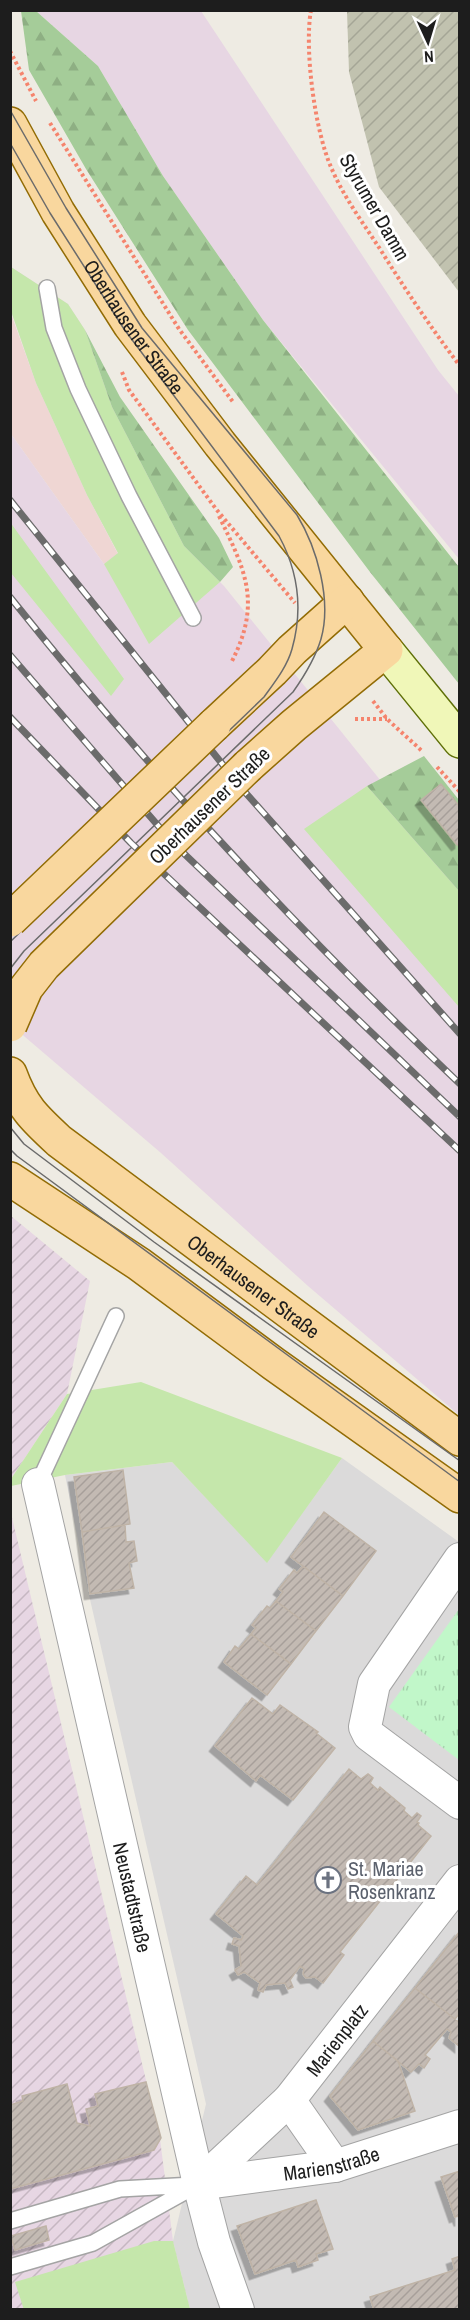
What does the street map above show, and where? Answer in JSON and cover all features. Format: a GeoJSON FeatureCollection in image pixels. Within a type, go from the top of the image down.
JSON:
{"type":"FeatureCollection","features":[{"type":"Feature","properties":{"kind":"main road","name":"Oberhausener Straße"},"geometry":{"type":"LineString","coordinates":[[10,124],[37,175],[130,325],[219,444],[386,650],[248,766],[44,965],[26,988],[10,1025]]}},
{"type":"Feature","properties":{"kind":"main road"},"geometry":{"type":"LineString","coordinates":[[10,920],[292,650],[357,613]]}},
{"type":"Feature","properties":{"kind":"main road"},"geometry":{"type":"LineString","coordinates":[[386,650],[459,741]]}},
{"type":"Feature","properties":{"kind":"main road","name":"Oberhausener Straße"},"geometry":{"type":"LineString","coordinates":[[10,1074],[16,1092],[30,1114],[59,1141],[459,1439]]}},
{"type":"Feature","properties":{"kind":"main road"},"geometry":{"type":"LineString","coordinates":[[10,1179],[139,1264],[459,1496]]}},
{"type":"Feature","properties":{"kind":"street","name":"Neustadtstraße"},"geometry":{"type":"LineString","coordinates":[[38,1484],[199,2184],[214,2242],[238,2310]]}},
{"type":"Feature","properties":{"kind":"street"},"geometry":{"type":"LineString","coordinates":[[459,1559],[374,1684],[365,1727],[369,1735],[459,1803]]}},
{"type":"Feature","properties":{"kind":"street","name":"Marienplatz"},"geometry":{"type":"LineString","coordinates":[[199,2184],[289,2100],[459,1881]]}},
{"type":"Feature","properties":{"kind":"street"},"geometry":{"type":"LineString","coordinates":[[289,2100],[335,2166]]}},
{"type":"Feature","properties":{"kind":"street","name":"Marienstraße"},"geometry":{"type":"LineString","coordinates":[[199,2184],[335,2166],[459,2126]]}},
{"type":"Feature","properties":{"kind":"lane"},"geometry":{"type":"LineString","coordinates":[[47,288],[54,328],[78,389],[129,495],[194,618]]}},
{"type":"Feature","properties":{"kind":"lane"},"geometry":{"type":"LineString","coordinates":[[38,1484],[116,1316]]}},
{"type":"Feature","properties":{"kind":"lane"},"geometry":{"type":"LineString","coordinates":[[10,2221],[120,2189],[199,2184]]}},
{"type":"Feature","properties":{"kind":"lane"},"geometry":{"type":"LineString","coordinates":[[10,2266],[93,2243],[199,2184]]}},
{"type":"Feature","properties":{"kind":"path","name":"Styrumer Damm"},"geometry":{"type":"LineString","coordinates":[[311,10],[309,22],[312,84],[319,128],[330,167],[373,239],[459,366]]}},
{"type":"Feature","properties":{"kind":"path"},"geometry":{"type":"LineString","coordinates":[[10,51],[39,105]]}},
{"type":"Feature","properties":{"kind":"path"},"geometry":{"type":"LineString","coordinates":[[45,115],[179,329],[236,406]]}},
{"type":"Feature","properties":{"kind":"path"},"geometry":{"type":"LineString","coordinates":[[216,509],[242,563],[249,596],[242,641],[230,666]]}},
{"type":"Feature","properties":{"kind":"path"},"geometry":{"type":"LineString","coordinates":[[387,719],[416,744],[459,792]]}},
{"type":"Feature","properties":{"kind":"shaded area"},"geometry":{"type":"Polygon","coordinates":[[[36,11],[201,11],[438,370],[459,396],[459,559],[263,320],[163,176],[98,66],[36,11]]]}},
{"type":"Feature","properties":{"kind":"shaded area"},"geometry":{"type":"Polygon","coordinates":[[[347,11],[459,11],[459,292],[379,187],[349,72],[347,11]]]}},
{"type":"Feature","properties":{"kind":"shaded area"},"geometry":{"type":"Polygon","coordinates":[[[11,267],[68,304],[85,330],[112,407],[184,546],[224,586],[459,878],[459,1415],[308,1286],[161,1153],[11,1025],[11,434],[104,564],[118,553],[87,495],[36,383],[11,311],[11,267]]]}},
{"type":"Feature","properties":{"kind":"shaded area"},"geometry":{"type":"Polygon","coordinates":[[[10,311],[36,383],[87,495],[118,554],[104,564],[11,434],[10,311]]]}},
{"type":"Feature","properties":{"kind":"shaded area"},"geometry":{"type":"Polygon","coordinates":[[[11,1216],[90,1281],[67,1394],[11,1479],[11,1216]]]}},
{"type":"Feature","properties":{"kind":"shaded area"},"geometry":{"type":"Polygon","coordinates":[[[342,1458],[459,1542],[459,2309],[190,2309],[173,2241],[206,2104],[89,1595],[65,1475],[172,1462],[267,1562],[342,1458]]]}},
{"type":"Feature","properties":{"kind":"shaded area"},"geometry":{"type":"Polygon","coordinates":[[[10,1509],[160,2139],[173,2241],[190,2309],[11,2309],[10,1509]]]}},
{"type":"Feature","properties":{"kind":"green space"},"geometry":{"type":"Polygon","coordinates":[[[21,11],[36,11],[98,66],[163,176],[263,320],[459,567],[459,684],[370,572],[188,330],[86,169],[29,70],[21,11]]]}},
{"type":"Feature","properties":{"kind":"green space"},"geometry":{"type":"Polygon","coordinates":[[[11,267],[68,304],[85,330],[112,407],[184,546],[220,582],[149,644],[104,564],[118,553],[87,495],[36,383],[11,311],[11,267]]]}},
{"type":"Feature","properties":{"kind":"green space"},"geometry":{"type":"Polygon","coordinates":[[[85,330],[120,397],[219,538],[233,567],[220,582],[184,546],[112,407],[85,330]]]}},
{"type":"Feature","properties":{"kind":"green space"},"geometry":{"type":"Polygon","coordinates":[[[10,522],[124,679],[111,696],[11,573],[10,522]]]}},
{"type":"Feature","properties":{"kind":"green space"},"geometry":{"type":"Polygon","coordinates":[[[424,756],[459,800],[459,891],[367,786],[424,756]]]}},
{"type":"Feature","properties":{"kind":"green space"},"geometry":{"type":"Polygon","coordinates":[[[367,786],[459,891],[459,1007],[304,829],[367,786]]]}},
{"type":"Feature","properties":{"kind":"green space"},"geometry":{"type":"Polygon","coordinates":[[[141,1382],[342,1458],[267,1563],[172,1462],[65,1475],[11,1486],[11,1479],[67,1394],[141,1382]]]}},
{"type":"Feature","properties":{"kind":"green space"},"geometry":{"type":"Polygon","coordinates":[[[459,1609],[459,1760],[389,1707],[459,1609]]]}},
{"type":"Feature","properties":{"kind":"green space"},"geometry":{"type":"Polygon","coordinates":[[[154,2241],[173,2241],[190,2309],[24,2310],[15,2282],[154,2241]]]}},
{"type":"Feature","properties":{"kind":"building"},"geometry":{"type":"Polygon","coordinates":[[[441,784],[460,807],[460,843],[457,845],[421,800],[441,784]]]}},
{"type":"Feature","properties":{"kind":"building"},"geometry":{"type":"Polygon","coordinates":[[[123,1470],[130,1524],[82,1532],[74,1477],[123,1470]]]}},
{"type":"Feature","properties":{"kind":"building"},"geometry":{"type":"Polygon","coordinates":[[[324,1512],[376,1551],[343,1596],[291,1557],[324,1512]]]}},
{"type":"Feature","properties":{"kind":"building"},"geometry":{"type":"Polygon","coordinates":[[[125,1525],[126,1542],[134,1541],[137,1561],[129,1563],[134,1588],[90,1594],[82,1532],[125,1525]]]}},
{"type":"Feature","properties":{"kind":"building"},"geometry":{"type":"Polygon","coordinates":[[[303,1566],[343,1596],[316,1631],[276,1601],[283,1592],[279,1589],[294,1570],[297,1573],[303,1566]]]}},
{"type":"Feature","properties":{"kind":"building"},"geometry":{"type":"Polygon","coordinates":[[[276,1601],[316,1631],[291,1664],[251,1634],[256,1628],[252,1625],[267,1606],[270,1608],[276,1601]]]}},
{"type":"Feature","properties":{"kind":"building"},"geometry":{"type":"Polygon","coordinates":[[[251,1634],[291,1664],[267,1695],[224,1662],[235,1646],[239,1649],[251,1634]]]}},
{"type":"Feature","properties":{"kind":"building"},"geometry":{"type":"Polygon","coordinates":[[[252,1698],[273,1714],[280,1705],[318,1732],[316,1733],[335,1748],[293,1800],[260,1775],[256,1781],[215,1746],[252,1698]]]}},
{"type":"Feature","properties":{"kind":"building","name":"St. Mariae Rosenkranz"},"geometry":{"type":"Polygon","coordinates":[[[349,1769],[361,1779],[368,1774],[373,1778],[370,1783],[378,1790],[380,1787],[405,1808],[404,1811],[412,1818],[417,1813],[421,1816],[417,1822],[418,1825],[431,1836],[340,1952],[344,1955],[323,1983],[315,1977],[306,1978],[303,1974],[304,1969],[300,1966],[290,1980],[293,1987],[288,1989],[285,1983],[266,1985],[263,1992],[258,1990],[260,1983],[244,1972],[238,1975],[235,1970],[241,1966],[239,1946],[232,1944],[234,1938],[241,1940],[243,1936],[216,1914],[246,1876],[257,1885],[349,1769]]]}},
{"type":"Feature","properties":{"kind":"building"},"geometry":{"type":"Polygon","coordinates":[[[460,1931],[460,2013],[455,2019],[415,1988],[460,1931]]]}},
{"type":"Feature","properties":{"kind":"building"},"geometry":{"type":"Polygon","coordinates":[[[415,1988],[460,2023],[460,2047],[449,2038],[451,2032],[447,2029],[425,2055],[430,2059],[424,2068],[419,2064],[411,2072],[373,2041],[415,1988]]]}},
{"type":"Feature","properties":{"kind":"building"},"geometry":{"type":"Polygon","coordinates":[[[373,2041],[398,2061],[415,2111],[358,2130],[330,2096],[373,2041]]]}},
{"type":"Feature","properties":{"kind":"building"},"geometry":{"type":"Polygon","coordinates":[[[146,2082],[161,2138],[154,2150],[10,2189],[10,2105],[23,2101],[22,2096],[67,2084],[77,2123],[90,2126],[86,2109],[98,2106],[95,2094],[146,2082]]]}},
{"type":"Feature","properties":{"kind":"building"},"geometry":{"type":"Polygon","coordinates":[[[460,2171],[460,2221],[458,2216],[455,2217],[441,2177],[460,2171]]]}},
{"type":"Feature","properties":{"kind":"building"},"geometry":{"type":"Polygon","coordinates":[[[316,2200],[333,2249],[316,2254],[318,2260],[298,2267],[296,2260],[255,2274],[237,2226],[316,2200]]]}},
{"type":"Feature","properties":{"kind":"building"},"geometry":{"type":"Polygon","coordinates":[[[46,2226],[49,2240],[15,2250],[11,2236],[46,2226]]]}},
{"type":"Feature","properties":{"kind":"building"},"geometry":{"type":"Polygon","coordinates":[[[460,2256],[460,2310],[374,2310],[370,2297],[455,2270],[452,2259],[460,2256]]]}},
{"type":"Feature","properties":{"kind":"tram line"},"geometry":{"type":"LineString","coordinates":[[10,110],[66,208],[142,328],[297,515],[316,558],[324,591],[325,608],[319,646],[293,692],[24,951],[10,969]]}},
{"type":"Feature","properties":{"kind":"tram line"},"geometry":{"type":"LineString","coordinates":[[10,143],[50,213],[124,329],[279,536],[291,563],[298,605],[290,656],[264,697],[10,942]]}},
{"type":"Feature","properties":{"kind":"tram line"},"geometry":{"type":"LineString","coordinates":[[10,1127],[24,1144],[154,1242],[460,1461]]}},
{"type":"Feature","properties":{"kind":"tram line"},"geometry":{"type":"LineString","coordinates":[[10,1149],[460,1482]]}},
{"type":"Feature","properties":{"kind":"railway"},"geometry":{"type":"LineString","coordinates":[[10,500],[244,791],[460,1034]]}},
{"type":"Feature","properties":{"kind":"railway"},"geometry":{"type":"LineString","coordinates":[[10,597],[116,725],[227,848],[400,1027],[460,1084]]}},
{"type":"Feature","properties":{"kind":"railway"},"geometry":{"type":"LineString","coordinates":[[10,655],[174,844],[460,1117]]}},
{"type":"Feature","properties":{"kind":"railway"},"geometry":{"type":"LineString","coordinates":[[10,717],[131,843],[460,1151]]}},
{"type":"Feature","properties":{"kind":"place","name":"St. Mariae Rosenkranz"},"geometry":{"type":"Point","coordinates":[328,1880]}}]}
